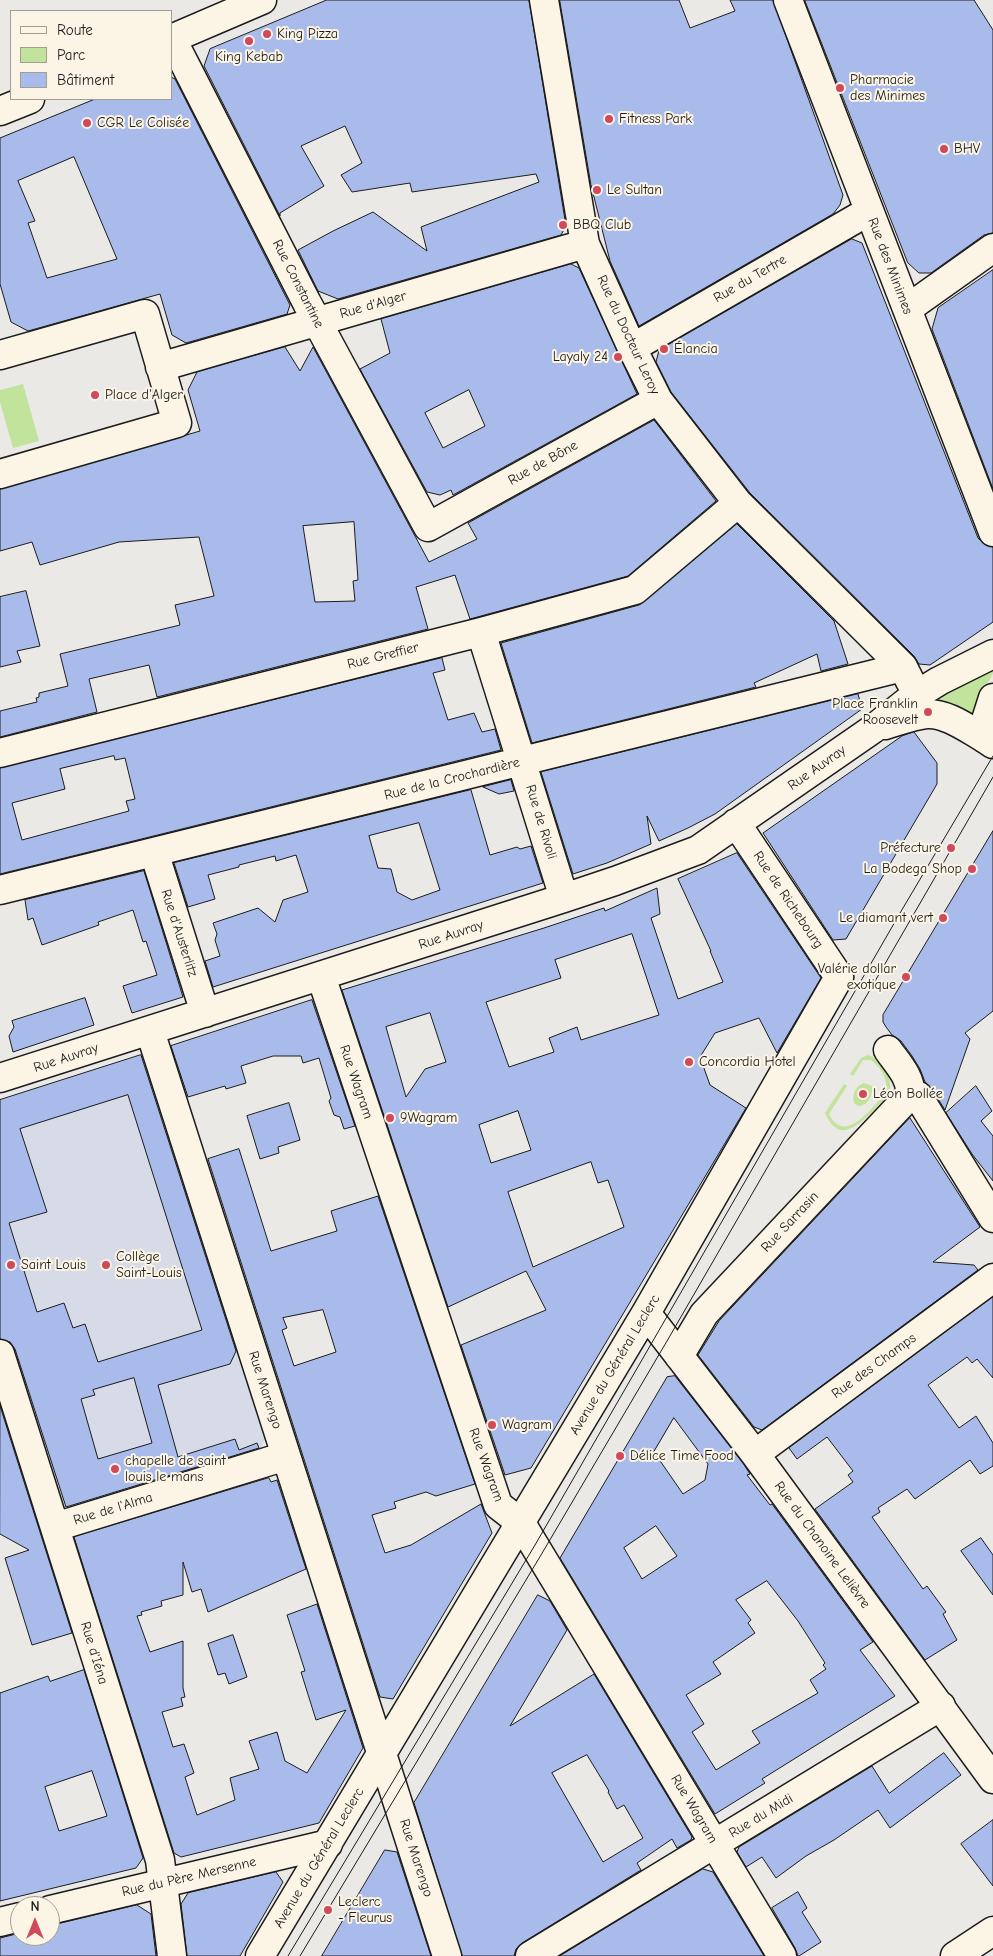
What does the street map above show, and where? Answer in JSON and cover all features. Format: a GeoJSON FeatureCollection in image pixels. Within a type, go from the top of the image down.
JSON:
{"type":"FeatureCollection","features":[{"type":"Feature","properties":{"kind":"street"},"geometry":{"type":"LineString","coordinates":[[172,39],[262,0]]}},
{"type":"Feature","properties":{"kind":"street","name":"Rue du Docteur Leroy"},"geometry":{"type":"LineString","coordinates":[[544,0],[586,244],[632,348],[658,400],[738,503],[903,667],[908,674],[905,709]]}},
{"type":"Feature","properties":{"kind":"street","name":"Rue des Minimes"},"geometry":{"type":"LineString","coordinates":[[788,0],[993,532]]}},
{"type":"Feature","properties":{"kind":"street","name":"Rue Constantine"},"geometry":{"type":"LineString","coordinates":[[172,41],[317,322],[428,527]]}},
{"type":"Feature","properties":{"kind":"street"},"geometry":{"type":"LineString","coordinates":[[0,111],[28,100]]}},
{"type":"Feature","properties":{"kind":"street","name":"Rue du Tertre"},"geometry":{"type":"LineString","coordinates":[[632,348],[869,210]]}},
{"type":"Feature","properties":{"kind":"street","name":"Rue d'Alger"},"geometry":{"type":"LineString","coordinates":[[160,367],[586,244]]}},
{"type":"Feature","properties":{"kind":"street"},"geometry":{"type":"LineString","coordinates":[[907,309],[993,248]]}},
{"type":"Feature","properties":{"kind":"street"},"geometry":{"type":"LineString","coordinates":[[0,474],[177,423],[145,314],[1,353]]}},
{"type":"Feature","properties":{"kind":"street","name":"Rue de Bône"},"geometry":{"type":"LineString","coordinates":[[428,527],[658,400]]}},
{"type":"Feature","properties":{"kind":"street","name":"Rue Greffier"},"geometry":{"type":"LineString","coordinates":[[0,753],[481,632],[635,590],[738,503]]}},
{"type":"Feature","properties":{"kind":"street","name":"Rue de Rivoli"},"geometry":{"type":"LineString","coordinates":[[481,632],[564,898]]}},
{"type":"Feature","properties":{"kind":"street"},"geometry":{"type":"LineString","coordinates":[[905,709],[939,681],[993,654]]}},
{"type":"Feature","properties":{"kind":"street","name":"Rue de la Crochardière"},"geometry":{"type":"LineString","coordinates":[[0,890],[903,667]]}},
{"type":"Feature","properties":{"kind":"street"},"geometry":{"type":"LineString","coordinates":[[989,741],[986,720],[993,698]]}},
{"type":"Feature","properties":{"kind":"street"},"geometry":{"type":"LineString","coordinates":[[905,709],[923,714],[938,715],[989,741]]}},
{"type":"Feature","properties":{"kind":"street","name":"Rue Auvray"},"geometry":{"type":"LineString","coordinates":[[0,1078],[564,898],[698,850],[905,709]]}},
{"type":"Feature","properties":{"kind":"street","name":"Rue de Richebourg"},"geometry":{"type":"LineString","coordinates":[[736,823],[839,977]]}},
{"type":"Feature","properties":{"kind":"street","name":"Rue d'Austerlitz"},"geometry":{"type":"LineString","coordinates":[[154,852],[205,1013]]}},
{"type":"Feature","properties":{"kind":"street","name":"Rue Wagram"},"geometry":{"type":"LineString","coordinates":[[321,976],[498,1505],[521,1523],[782,1956]]}},
{"type":"Feature","properties":{"kind":"street","name":"Avenue du Général Leclerc"},"geometry":{"type":"LineString","coordinates":[[260,1956],[646,1313],[839,977]]}},
{"type":"Feature","properties":{"kind":"street","name":"Rue Marengo"},"geometry":{"type":"LineString","coordinates":[[150,1031],[447,1956]]}},
{"type":"Feature","properties":{"kind":"street"},"geometry":{"type":"LineString","coordinates":[[888,1050],[907,1078],[911,1088],[910,1095],[918,1096],[993,1218]]}},
{"type":"Feature","properties":{"kind":"street","name":"Rue Sarrasin"},"geometry":{"type":"LineString","coordinates":[[679,1356],[704,1314],[910,1095]]}},
{"type":"Feature","properties":{"kind":"street","name":"Rue des Champs"},"geometry":{"type":"LineString","coordinates":[[755,1454],[993,1278]]}},
{"type":"Feature","properties":{"kind":"street","name":"Rue du Chanoine Lelièvre"},"geometry":{"type":"LineString","coordinates":[[646,1313],[755,1454],[993,1779]]}},
{"type":"Feature","properties":{"kind":"street","name":"Rue d'Iéna"},"geometry":{"type":"LineString","coordinates":[[0,1354],[160,1860],[172,1956]]}},
{"type":"Feature","properties":{"kind":"street","name":"Rue de l'Alma"},"geometry":{"type":"LineString","coordinates":[[55,1527],[286,1456]]}},
{"type":"Feature","properties":{"kind":"street","name":"Rue du Midi"},"geometry":{"type":"LineString","coordinates":[[530,1956],[941,1706]]}},
{"type":"Feature","properties":{"kind":"street","name":"Rue du Père Mersenne"},"geometry":{"type":"LineString","coordinates":[[60,1908],[328,1844]]}},
{"type":"Feature","properties":{"kind":"street"},"geometry":{"type":"LineString","coordinates":[[955,1956],[993,1931]]}},
{"type":"Feature","properties":{"kind":"shaded area","name":"Collège Saint-Louis"},"geometry":{"type":"Polygon","coordinates":[[[144,1054],[266,1437],[260,1450],[70,1509],[59,1504],[3,1323],[0,1301],[0,1230],[10,1227],[10,1224],[47,1212],[9,1097],[144,1054]]]}},
{"type":"Feature","properties":{"kind":"green space"},"geometry":{"type":"Polygon","coordinates":[[[23,384],[39,441],[13,448],[0,402],[0,390],[23,384]]]}},
{"type":"Feature","properties":{"kind":"green space"},"geometry":{"type":"Polygon","coordinates":[[[993,664],[993,673],[985,689],[977,723],[917,704],[993,664]]]}},
{"type":"Feature","properties":{"kind":"green space"},"geometry":{"type":"Polygon","coordinates":[[[868,1055],[873,1057],[886,1072],[890,1083],[889,1092],[876,1108],[857,1125],[850,1129],[843,1130],[837,1128],[831,1123],[825,1113],[844,1084],[847,1086],[829,1114],[835,1123],[843,1126],[858,1121],[885,1094],[884,1075],[871,1060],[863,1060],[853,1076],[850,1074],[861,1058],[868,1055]]]}},
{"type":"Feature","properties":{"kind":"green space"},"geometry":{"type":"Polygon","coordinates":[[[864,1083],[872,1086],[872,1093],[865,1104],[858,1106],[854,1103],[853,1097],[858,1086],[864,1083]]]}},
{"type":"Feature","properties":{"kind":"building"},"geometry":{"type":"Polygon","coordinates":[[[327,0],[529,0],[566,226],[561,235],[338,299],[318,291],[298,250],[333,231],[373,212],[427,251],[421,227],[539,182],[536,174],[412,192],[410,183],[352,192],[341,175],[362,163],[345,126],[301,146],[324,186],[280,213],[280,216],[204,66],[210,49],[327,0]]]}},
{"type":"Feature","properties":{"kind":"building"},"geometry":{"type":"Polygon","coordinates":[[[560,0],[679,0],[690,28],[735,11],[730,0],[773,0],[843,195],[840,205],[833,214],[639,326],[610,261],[591,185],[560,0]]]}},
{"type":"Feature","properties":{"kind":"building"},"geometry":{"type":"Polygon","coordinates":[[[805,0],[974,0],[993,30],[993,233],[984,235],[931,273],[919,273],[908,263],[805,0]]]}},
{"type":"Feature","properties":{"kind":"building"},"geometry":{"type":"Polygon","coordinates":[[[172,78],[175,79],[290,305],[287,314],[186,343],[172,335],[160,294],[28,331],[11,322],[0,284],[0,138],[93,100],[172,100],[172,78]],[[74,157],[18,181],[35,221],[28,223],[47,278],[117,259],[74,157]]]}},
{"type":"Feature","properties":{"kind":"building"},"geometry":{"type":"Polygon","coordinates":[[[852,239],[862,243],[978,538],[984,544],[993,547],[993,622],[930,665],[919,664],[914,656],[750,493],[671,392],[656,362],[659,350],[852,239]]]}},
{"type":"Feature","properties":{"kind":"building"},"geometry":{"type":"Polygon","coordinates":[[[571,264],[579,268],[637,394],[453,495],[451,490],[440,495],[427,492],[360,369],[390,353],[381,319],[571,264]],[[469,390],[425,413],[443,448],[485,426],[469,390]]]}},
{"type":"Feature","properties":{"kind":"building"},"geometry":{"type":"Polygon","coordinates":[[[993,270],[993,489],[932,329],[938,308],[993,270]]]}},
{"type":"Feature","properties":{"kind":"building"},"geometry":{"type":"Polygon","coordinates":[[[285,347],[300,371],[313,347],[429,562],[477,539],[468,523],[654,420],[716,501],[628,576],[470,619],[455,575],[416,587],[428,629],[157,697],[149,665],[89,679],[97,712],[0,737],[0,711],[37,702],[36,698],[39,697],[39,693],[68,686],[60,654],[180,625],[175,605],[214,596],[199,537],[119,542],[40,565],[32,542],[0,551],[0,489],[200,431],[188,390],[197,372],[285,347]],[[354,522],[303,526],[315,602],[355,601],[353,581],[358,580],[354,522]]]}},
{"type":"Feature","properties":{"kind":"building"},"geometry":{"type":"Polygon","coordinates":[[[737,524],[834,621],[848,664],[821,671],[817,654],[754,683],[756,687],[532,743],[501,643],[639,605],[737,524]]]}},
{"type":"Feature","properties":{"kind":"building"},"geometry":{"type":"Polygon","coordinates":[[[26,591],[40,646],[17,651],[21,662],[0,667],[0,597],[26,591]]]}},
{"type":"Feature","properties":{"kind":"building"},"geometry":{"type":"Polygon","coordinates":[[[442,658],[445,670],[433,673],[448,720],[474,713],[482,732],[495,729],[501,750],[0,874],[0,768],[442,658]],[[114,756],[60,769],[65,789],[12,803],[22,840],[129,811],[126,801],[135,799],[125,758],[115,760],[114,756]]]}},
{"type":"Feature","properties":{"kind":"building"},"geometry":{"type":"Polygon","coordinates":[[[858,694],[862,709],[715,814],[659,841],[647,816],[651,844],[607,863],[573,874],[541,772],[858,694]]]}},
{"type":"Feature","properties":{"kind":"building"},"geometry":{"type":"Polygon","coordinates":[[[914,732],[937,763],[937,784],[846,939],[833,940],[763,833],[902,736],[914,732]]]}},
{"type":"Feature","properties":{"kind":"building"},"geometry":{"type":"Polygon","coordinates":[[[511,780],[514,791],[499,794],[483,787],[511,780]]]}},
{"type":"Feature","properties":{"kind":"building"},"geometry":{"type":"Polygon","coordinates":[[[471,790],[490,855],[517,847],[520,849],[531,846],[543,883],[213,987],[205,961],[220,956],[215,940],[217,934],[213,923],[258,908],[275,922],[283,900],[308,892],[296,855],[276,861],[275,856],[208,875],[215,899],[188,907],[174,863],[471,790]],[[419,823],[369,836],[378,868],[391,869],[397,892],[412,900],[440,890],[419,823]]]}},
{"type":"Feature","properties":{"kind":"building"},"geometry":{"type":"Polygon","coordinates":[[[993,831],[993,1011],[965,1033],[970,1039],[945,1110],[925,1082],[912,1056],[901,1041],[892,1035],[886,1027],[883,1022],[883,1015],[993,831]]]}},
{"type":"Feature","properties":{"kind":"building"},"geometry":{"type":"Polygon","coordinates":[[[737,853],[821,978],[777,1053],[759,1018],[715,1033],[700,1057],[710,1085],[746,1108],[531,1468],[505,1475],[461,1345],[546,1310],[526,1271],[448,1307],[342,990],[604,908],[605,911],[657,888],[660,914],[651,918],[678,999],[723,982],[678,879],[737,853]],[[632,934],[555,960],[561,978],[486,1002],[509,1067],[554,1052],[549,1038],[577,1027],[581,1040],[659,1015],[632,934]],[[430,1013],[386,1027],[406,1097],[425,1069],[446,1062],[430,1013]],[[518,1111],[479,1125],[491,1163],[531,1150],[518,1111]],[[591,1162],[508,1192],[533,1267],[624,1227],[608,1180],[598,1183],[591,1162]]]}},
{"type":"Feature","properties":{"kind":"building"},"geometry":{"type":"Polygon","coordinates":[[[144,871],[183,997],[132,1013],[123,986],[157,975],[146,941],[143,942],[133,910],[98,922],[99,925],[42,945],[33,918],[28,920],[25,900],[144,871]]]}},
{"type":"Feature","properties":{"kind":"building"},"geometry":{"type":"Polygon","coordinates":[[[85,998],[94,1025],[13,1052],[9,1036],[14,1027],[12,1021],[85,998]]]}},
{"type":"Feature","properties":{"kind":"building"},"geometry":{"type":"Polygon","coordinates":[[[312,1000],[355,1126],[344,1129],[340,1117],[334,1115],[319,1058],[303,1063],[301,1056],[273,1056],[241,1066],[246,1083],[226,1089],[225,1086],[188,1097],[171,1046],[312,1000]]]}},
{"type":"Feature","properties":{"kind":"building"},"geometry":{"type":"Polygon","coordinates":[[[141,1055],[236,1351],[230,1364],[158,1385],[178,1457],[235,1439],[239,1450],[257,1443],[259,1448],[66,1507],[15,1349],[10,1342],[0,1339],[0,1100],[141,1055]],[[128,1095],[20,1129],[47,1212],[9,1223],[37,1312],[64,1303],[73,1328],[85,1324],[98,1362],[202,1330],[128,1095]],[[134,1378],[93,1390],[95,1395],[81,1399],[98,1459],[152,1443],[134,1378]]]}},
{"type":"Feature","properties":{"kind":"building"},"geometry":{"type":"Polygon","coordinates":[[[976,1086],[992,1111],[981,1121],[993,1136],[993,1181],[972,1154],[946,1113],[976,1086]]]}},
{"type":"Feature","properties":{"kind":"building"},"geometry":{"type":"Polygon","coordinates":[[[289,1103],[300,1140],[278,1147],[279,1153],[260,1159],[247,1116],[289,1103]]]}},
{"type":"Feature","properties":{"kind":"building"},"geometry":{"type":"Polygon","coordinates":[[[910,1118],[980,1227],[933,1262],[974,1265],[978,1270],[762,1430],[754,1427],[698,1355],[719,1321],[910,1118]]]}},
{"type":"Feature","properties":{"kind":"building"},"geometry":{"type":"Polygon","coordinates":[[[239,1149],[271,1251],[337,1231],[331,1211],[378,1196],[475,1484],[436,1496],[426,1492],[394,1502],[396,1508],[372,1515],[385,1553],[411,1545],[481,1504],[492,1533],[393,1699],[380,1697],[208,1159],[239,1149]],[[323,1310],[283,1318],[287,1328],[282,1330],[294,1366],[336,1352],[323,1310]]]}},
{"type":"Feature","properties":{"kind":"building"},"geometry":{"type":"Polygon","coordinates":[[[993,1297],[993,1378],[977,1359],[972,1363],[967,1357],[928,1385],[959,1428],[976,1416],[993,1443],[993,1466],[980,1474],[970,1460],[915,1499],[907,1489],[878,1508],[880,1512],[872,1517],[923,1589],[927,1586],[946,1612],[943,1614],[957,1640],[925,1660],[815,1509],[853,1482],[848,1475],[853,1471],[827,1437],[797,1459],[789,1448],[993,1297]]]}},
{"type":"Feature","properties":{"kind":"building"},"geometry":{"type":"Polygon","coordinates":[[[675,1376],[743,1463],[750,1474],[747,1475],[770,1505],[772,1504],[873,1642],[860,1650],[895,1696],[762,1779],[765,1783],[715,1814],[560,1558],[667,1377],[675,1376]],[[674,1418],[654,1452],[683,1494],[705,1480],[708,1464],[674,1418]],[[656,1526],[624,1548],[642,1579],[677,1556],[656,1526]],[[767,1581],[736,1600],[751,1620],[748,1623],[755,1633],[713,1662],[721,1674],[686,1695],[704,1724],[692,1732],[716,1770],[760,1743],[752,1731],[818,1693],[810,1680],[826,1669],[823,1665],[825,1663],[798,1621],[767,1581]]]}},
{"type":"Feature","properties":{"kind":"building"},"geometry":{"type":"Polygon","coordinates":[[[0,1406],[72,1633],[32,1645],[5,1558],[29,1550],[0,1534],[0,1406]]]}},
{"type":"Feature","properties":{"kind":"building"},"geometry":{"type":"Polygon","coordinates":[[[269,1478],[271,1482],[277,1480],[306,1569],[208,1612],[201,1589],[192,1592],[183,1562],[183,1595],[161,1601],[162,1606],[141,1612],[142,1615],[137,1616],[150,1652],[183,1641],[183,1688],[185,1697],[181,1698],[183,1706],[162,1712],[173,1747],[184,1744],[194,1773],[185,1777],[197,1815],[235,1800],[230,1778],[259,1769],[249,1741],[277,1732],[285,1761],[307,1773],[346,1710],[316,1720],[301,1672],[305,1671],[287,1615],[317,1604],[363,1748],[319,1823],[181,1857],[174,1853],[74,1537],[269,1478]]]}},
{"type":"Feature","properties":{"kind":"building"},"geometry":{"type":"Polygon","coordinates":[[[981,1538],[993,1555],[993,1595],[961,1551],[981,1538]]]}},
{"type":"Feature","properties":{"kind":"building"},"geometry":{"type":"Polygon","coordinates":[[[538,1595],[550,1601],[567,1630],[510,1726],[594,1674],[692,1837],[691,1840],[677,1848],[672,1839],[637,1863],[641,1870],[522,1943],[516,1949],[514,1956],[462,1956],[414,1803],[538,1595]],[[587,1755],[552,1773],[603,1862],[643,1838],[624,1805],[617,1809],[609,1791],[587,1755]]]}},
{"type":"Feature","properties":{"kind":"building"},"geometry":{"type":"Polygon","coordinates":[[[233,1635],[247,1677],[229,1684],[225,1673],[218,1675],[208,1644],[233,1635]]]}},
{"type":"Feature","properties":{"kind":"building"},"geometry":{"type":"Polygon","coordinates":[[[84,1670],[143,1858],[136,1868],[21,1896],[10,1896],[10,1899],[0,1901],[0,1693],[48,1676],[50,1681],[84,1670]],[[92,1771],[45,1787],[59,1831],[107,1816],[92,1771]]]}},
{"type":"Feature","properties":{"kind":"building"},"geometry":{"type":"Polygon","coordinates":[[[944,1753],[961,1775],[890,1828],[878,1810],[834,1840],[806,1856],[776,1878],[762,1857],[746,1867],[737,1852],[739,1847],[872,1766],[889,1793],[944,1753]]]}},
{"type":"Feature","properties":{"kind":"building"},"geometry":{"type":"Polygon","coordinates":[[[993,1820],[993,1886],[961,1844],[993,1820]]]}},
{"type":"Feature","properties":{"kind":"building"},"geometry":{"type":"Polygon","coordinates":[[[385,1850],[397,1852],[431,1956],[322,1956],[385,1850]]]}},
{"type":"Feature","properties":{"kind":"building"},"geometry":{"type":"Polygon","coordinates":[[[703,1869],[713,1872],[764,1956],[560,1956],[703,1869]]]}},
{"type":"Feature","properties":{"kind":"building"},"geometry":{"type":"Polygon","coordinates":[[[276,1872],[283,1882],[240,1956],[187,1956],[181,1904],[188,1893],[276,1872]]]}},
{"type":"Feature","properties":{"kind":"building"},"geometry":{"type":"Polygon","coordinates":[[[798,1892],[807,1908],[802,1912],[821,1942],[799,1956],[772,1908],[798,1892]]]}},
{"type":"Feature","properties":{"kind":"building"},"geometry":{"type":"Polygon","coordinates":[[[137,1905],[151,1914],[156,1956],[0,1956],[0,1938],[10,1936],[10,1946],[60,1946],[60,1924],[137,1905]]]}},
{"type":"Feature","properties":{"kind":"tram line"},"geometry":{"type":"LineString","coordinates":[[288,1956],[535,1545],[903,908],[993,756]]}},
{"type":"Feature","properties":{"kind":"tram line"},"geometry":{"type":"LineString","coordinates":[[300,1956],[667,1341],[993,777]]}},
{"type":"Feature","properties":{"kind":"place","name":"King Pizza"},"geometry":{"type":"Point","coordinates":[267,34]}},
{"type":"Feature","properties":{"kind":"place","name":"King Kebab"},"geometry":{"type":"Point","coordinates":[249,41]}},
{"type":"Feature","properties":{"kind":"place","name":"Pharmacie des Minimes"},"geometry":{"type":"Point","coordinates":[840,88]}},
{"type":"Feature","properties":{"kind":"place","name":"Fitness Park"},"geometry":{"type":"Point","coordinates":[609,119]}},
{"type":"Feature","properties":{"kind":"place","name":"CGR Le Colisée"},"geometry":{"type":"Point","coordinates":[87,123]}},
{"type":"Feature","properties":{"kind":"place","name":"BHV"},"geometry":{"type":"Point","coordinates":[944,149]}},
{"type":"Feature","properties":{"kind":"place","name":"Le Sultan"},"geometry":{"type":"Point","coordinates":[597,190]}},
{"type":"Feature","properties":{"kind":"place","name":"BBQ Club"},"geometry":{"type":"Point","coordinates":[563,225]}},
{"type":"Feature","properties":{"kind":"place","name":"Élancia"},"geometry":{"type":"Point","coordinates":[664,349]}},
{"type":"Feature","properties":{"kind":"place","name":"Layaly 24"},"geometry":{"type":"Point","coordinates":[618,357]}},
{"type":"Feature","properties":{"kind":"place","name":"Place d'Alger"},"geometry":{"type":"Point","coordinates":[95,395]}},
{"type":"Feature","properties":{"kind":"place","name":"Place Franklin Roosevelt"},"geometry":{"type":"Point","coordinates":[928,712]}},
{"type":"Feature","properties":{"kind":"place","name":"Préfecture"},"geometry":{"type":"Point","coordinates":[951,848]}},
{"type":"Feature","properties":{"kind":"place","name":"La Bodega Shop"},"geometry":{"type":"Point","coordinates":[972,869]}},
{"type":"Feature","properties":{"kind":"place","name":"Le diamant vert"},"geometry":{"type":"Point","coordinates":[943,918]}},
{"type":"Feature","properties":{"kind":"place","name":"Valérie dollar exotique"},"geometry":{"type":"Point","coordinates":[906,977]}},
{"type":"Feature","properties":{"kind":"place","name":"Concordia Hotel"},"geometry":{"type":"Point","coordinates":[689,1062]}},
{"type":"Feature","properties":{"kind":"place","name":"Léon Bollée"},"geometry":{"type":"Point","coordinates":[863,1094]}},
{"type":"Feature","properties":{"kind":"place","name":"9Wagram"},"geometry":{"type":"Point","coordinates":[390,1118]}},
{"type":"Feature","properties":{"kind":"place","name":"Saint Louis"},"geometry":{"type":"Point","coordinates":[11,1265]}},
{"type":"Feature","properties":{"kind":"place","name":"Collège Saint-Louis"},"geometry":{"type":"Point","coordinates":[106,1265]}},
{"type":"Feature","properties":{"kind":"place","name":"Wagram"},"geometry":{"type":"Point","coordinates":[492,1425]}},
{"type":"Feature","properties":{"kind":"place","name":"Délice Time Food"},"geometry":{"type":"Point","coordinates":[620,1456]}},
{"type":"Feature","properties":{"kind":"place","name":"chapelle de saint louis le mans"},"geometry":{"type":"Point","coordinates":[115,1469]}},
{"type":"Feature","properties":{"kind":"place","name":"Leclerc - Fleurus"},"geometry":{"type":"Point","coordinates":[328,1910]}}]}
